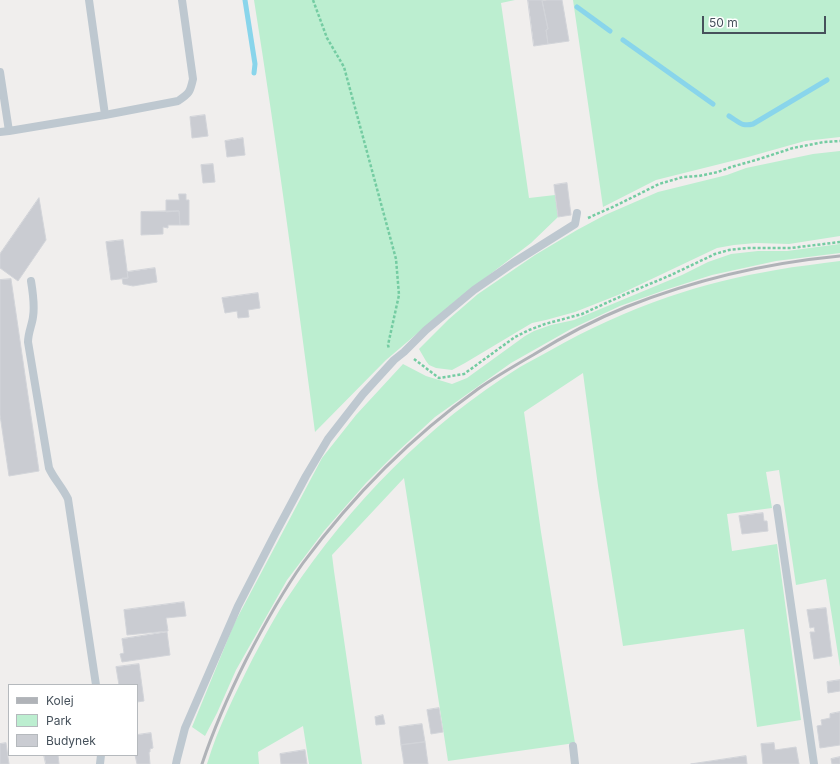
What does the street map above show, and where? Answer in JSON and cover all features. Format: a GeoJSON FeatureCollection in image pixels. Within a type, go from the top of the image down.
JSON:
{"type":"FeatureCollection","features":[{"type":"Feature","properties":{"kind":"lane"},"geometry":{"type":"LineString","coordinates":[[89,0],[105,114]]}},
{"type":"Feature","properties":{"kind":"lane"},"geometry":{"type":"LineString","coordinates":[[0,132],[178,101],[187,95],[191,89],[193,78],[182,0]]}},
{"type":"Feature","properties":{"kind":"lane"},"geometry":{"type":"LineString","coordinates":[[0,72],[9,131]]}},
{"type":"Feature","properties":{"kind":"lane"},"geometry":{"type":"LineString","coordinates":[[176,764],[185,728],[238,606],[306,476],[328,439],[364,394],[394,360],[426,330],[474,290],[513,263],[575,224],[577,213]]}},
{"type":"Feature","properties":{"kind":"lane"},"geometry":{"type":"LineString","coordinates":[[31,281],[34,306],[33,318],[28,334],[28,342],[49,468],[68,499],[96,684]]}},
{"type":"Feature","properties":{"kind":"lane"},"geometry":{"type":"LineString","coordinates":[[777,508],[814,764]]}},
{"type":"Feature","properties":{"kind":"lane"},"geometry":{"type":"LineString","coordinates":[[573,746],[576,764]]}},
{"type":"Feature","properties":{"kind":"path"},"geometry":{"type":"LineString","coordinates":[[313,0],[327,38],[344,67],[396,259],[399,295],[388,345],[390,354],[394,360]]}},
{"type":"Feature","properties":{"kind":"path"},"geometry":{"type":"LineString","coordinates":[[575,224],[659,184],[683,177],[718,172],[793,148],[824,142],[840,141]]}},
{"type":"Feature","properties":{"kind":"path"},"geometry":{"type":"LineString","coordinates":[[404,352],[439,378],[464,374],[515,337],[529,330],[544,324],[582,314],[715,254],[729,250],[748,248],[791,248],[840,242]]}},
{"type":"Feature","properties":{"kind":"green space"},"geometry":{"type":"Polygon","coordinates":[[[254,0],[515,0],[501,3],[529,198],[555,195],[558,217],[531,243],[459,298],[386,360],[315,432],[278,162],[254,0]]]}},
{"type":"Feature","properties":{"kind":"green space"},"geometry":{"type":"Polygon","coordinates":[[[573,0],[840,0],[840,137],[805,141],[656,180],[603,207],[573,0]]]}},
{"type":"Feature","properties":{"kind":"green space"},"geometry":{"type":"Polygon","coordinates":[[[840,151],[840,236],[789,244],[756,243],[717,248],[618,295],[575,312],[532,323],[452,370],[436,368],[429,365],[419,349],[449,319],[478,294],[535,255],[605,215],[658,192],[727,175],[746,168],[813,154],[840,151]]]}},
{"type":"Feature","properties":{"kind":"green space"},"geometry":{"type":"Polygon","coordinates":[[[840,244],[840,253],[776,261],[712,275],[620,306],[571,329],[511,363],[435,417],[366,483],[324,531],[287,580],[236,670],[205,736],[192,727],[234,624],[322,458],[356,415],[403,364],[426,376],[452,384],[467,378],[534,331],[551,325],[574,320],[682,275],[708,262],[731,254],[758,251],[787,251],[840,244]]]}},
{"type":"Feature","properties":{"kind":"green space"},"geometry":{"type":"Polygon","coordinates":[[[840,261],[840,667],[826,579],[796,585],[779,470],[766,472],[772,508],[727,514],[732,551],[777,544],[801,720],[757,727],[744,629],[623,646],[598,486],[583,373],[524,412],[541,532],[575,743],[448,761],[404,478],[332,555],[362,764],[309,764],[303,726],[258,752],[259,764],[207,764],[222,723],[253,658],[280,609],[313,561],[338,529],[393,468],[454,414],[486,389],[524,365],[593,328],[653,302],[708,285],[762,272],[840,261]]]}},
{"type":"Feature","properties":{"kind":"building"},"geometry":{"type":"Polygon","coordinates":[[[528,0],[542,0],[548,29],[546,30],[548,44],[534,46],[528,0]]]}},
{"type":"Feature","properties":{"kind":"building"},"geometry":{"type":"Polygon","coordinates":[[[562,0],[569,41],[548,44],[546,30],[548,29],[542,1],[562,0]]]}},
{"type":"Feature","properties":{"kind":"building"},"geometry":{"type":"Polygon","coordinates":[[[205,115],[208,136],[192,138],[190,117],[205,115]]]}},
{"type":"Feature","properties":{"kind":"building"},"geometry":{"type":"Polygon","coordinates":[[[243,138],[245,155],[227,157],[225,141],[243,138]]]}},
{"type":"Feature","properties":{"kind":"building"},"geometry":{"type":"Polygon","coordinates":[[[213,164],[215,182],[203,183],[201,165],[213,164]]]}},
{"type":"Feature","properties":{"kind":"building"},"geometry":{"type":"Polygon","coordinates":[[[567,183],[571,215],[558,217],[554,185],[567,183]]]}},
{"type":"Feature","properties":{"kind":"building"},"geometry":{"type":"Polygon","coordinates":[[[179,194],[186,194],[186,200],[189,200],[189,225],[180,225],[179,211],[166,212],[166,200],[179,200],[179,194]]]}},
{"type":"Feature","properties":{"kind":"building"},"geometry":{"type":"Polygon","coordinates":[[[39,198],[46,240],[18,281],[0,268],[0,254],[39,198]]]}},
{"type":"Feature","properties":{"kind":"building"},"geometry":{"type":"Polygon","coordinates":[[[179,211],[180,225],[168,225],[168,228],[163,227],[163,234],[141,235],[141,212],[179,211]]]}},
{"type":"Feature","properties":{"kind":"building"},"geometry":{"type":"Polygon","coordinates":[[[123,240],[128,278],[111,280],[106,242],[123,240]]]}},
{"type":"Feature","properties":{"kind":"building"},"geometry":{"type":"Polygon","coordinates":[[[155,268],[157,282],[133,286],[123,284],[122,278],[128,278],[127,272],[155,268]]]}},
{"type":"Feature","properties":{"kind":"building"},"geometry":{"type":"Polygon","coordinates":[[[11,279],[39,471],[9,476],[0,415],[0,280],[11,279]]]}},
{"type":"Feature","properties":{"kind":"building"},"geometry":{"type":"Polygon","coordinates":[[[258,293],[260,308],[248,310],[249,317],[238,318],[237,311],[225,313],[222,298],[258,293]]]}},
{"type":"Feature","properties":{"kind":"building"},"geometry":{"type":"Polygon","coordinates":[[[763,513],[764,521],[767,521],[768,531],[742,534],[739,516],[763,513]]]}},
{"type":"Feature","properties":{"kind":"building"},"geometry":{"type":"Polygon","coordinates":[[[184,602],[186,616],[166,618],[168,631],[127,635],[124,610],[184,602]]]}},
{"type":"Feature","properties":{"kind":"building"},"geometry":{"type":"Polygon","coordinates":[[[826,608],[832,656],[814,659],[810,632],[815,632],[814,627],[810,628],[807,610],[826,608]]]}},
{"type":"Feature","properties":{"kind":"building"},"geometry":{"type":"Polygon","coordinates":[[[167,632],[170,655],[122,662],[120,654],[124,653],[122,639],[167,632]]]}},
{"type":"Feature","properties":{"kind":"building"},"geometry":{"type":"Polygon","coordinates":[[[139,664],[144,701],[138,702],[138,684],[119,684],[116,667],[139,664]]]}},
{"type":"Feature","properties":{"kind":"building"},"geometry":{"type":"Polygon","coordinates":[[[840,680],[840,691],[828,693],[827,682],[840,680]]]}},
{"type":"Feature","properties":{"kind":"building"},"geometry":{"type":"Polygon","coordinates":[[[439,708],[443,732],[431,734],[427,710],[439,708]]]}},
{"type":"Feature","properties":{"kind":"building"},"geometry":{"type":"Polygon","coordinates":[[[840,712],[840,745],[820,748],[817,726],[822,725],[821,720],[830,718],[830,714],[840,712]]]}},
{"type":"Feature","properties":{"kind":"building"},"geometry":{"type":"Polygon","coordinates":[[[383,715],[385,724],[376,725],[375,717],[383,715]]]}},
{"type":"Feature","properties":{"kind":"building"},"geometry":{"type":"Polygon","coordinates":[[[422,724],[425,742],[401,745],[399,727],[422,724]]]}},
{"type":"Feature","properties":{"kind":"building"},"geometry":{"type":"Polygon","coordinates":[[[151,733],[153,748],[150,749],[149,752],[150,764],[137,764],[135,756],[138,756],[138,735],[151,733]]]}},
{"type":"Feature","properties":{"kind":"building"},"geometry":{"type":"Polygon","coordinates":[[[425,742],[428,764],[404,764],[401,745],[425,742]]]}},
{"type":"Feature","properties":{"kind":"building"},"geometry":{"type":"Polygon","coordinates":[[[6,743],[9,764],[0,764],[0,744],[6,743]]]}},
{"type":"Feature","properties":{"kind":"building"},"geometry":{"type":"Polygon","coordinates":[[[774,743],[775,750],[796,747],[799,764],[763,764],[761,744],[774,743]]]}},
{"type":"Feature","properties":{"kind":"building"},"geometry":{"type":"Polygon","coordinates":[[[305,750],[307,764],[281,764],[280,754],[305,750]]]}},
{"type":"Feature","properties":{"kind":"building"},"geometry":{"type":"Polygon","coordinates":[[[44,756],[58,756],[59,764],[46,764],[44,756]]]}},
{"type":"Feature","properties":{"kind":"building"},"geometry":{"type":"Polygon","coordinates":[[[746,756],[747,764],[691,764],[746,756]]]}},
{"type":"Feature","properties":{"kind":"building"},"geometry":{"type":"Polygon","coordinates":[[[840,757],[840,764],[832,764],[831,759],[840,757]]]}},
{"type":"Feature","properties":{"kind":"waterway"},"geometry":{"type":"LineString","coordinates":[[245,0],[255,64],[254,73]]}},
{"type":"Feature","properties":{"kind":"waterway"},"geometry":{"type":"LineString","coordinates":[[577,7],[610,31]]}},
{"type":"Feature","properties":{"kind":"waterway"},"geometry":{"type":"LineString","coordinates":[[623,40],[713,104]]}},
{"type":"Feature","properties":{"kind":"waterway"},"geometry":{"type":"LineString","coordinates":[[729,116],[743,124],[753,124],[827,80]]}},
{"type":"Feature","properties":{"kind":"railway"},"geometry":{"type":"LineString","coordinates":[[202,764],[222,711],[246,660],[287,587],[303,563],[362,492],[429,427],[478,389],[512,367],[590,323],[626,307],[652,297],[731,274],[785,263],[840,256]]}}]}
